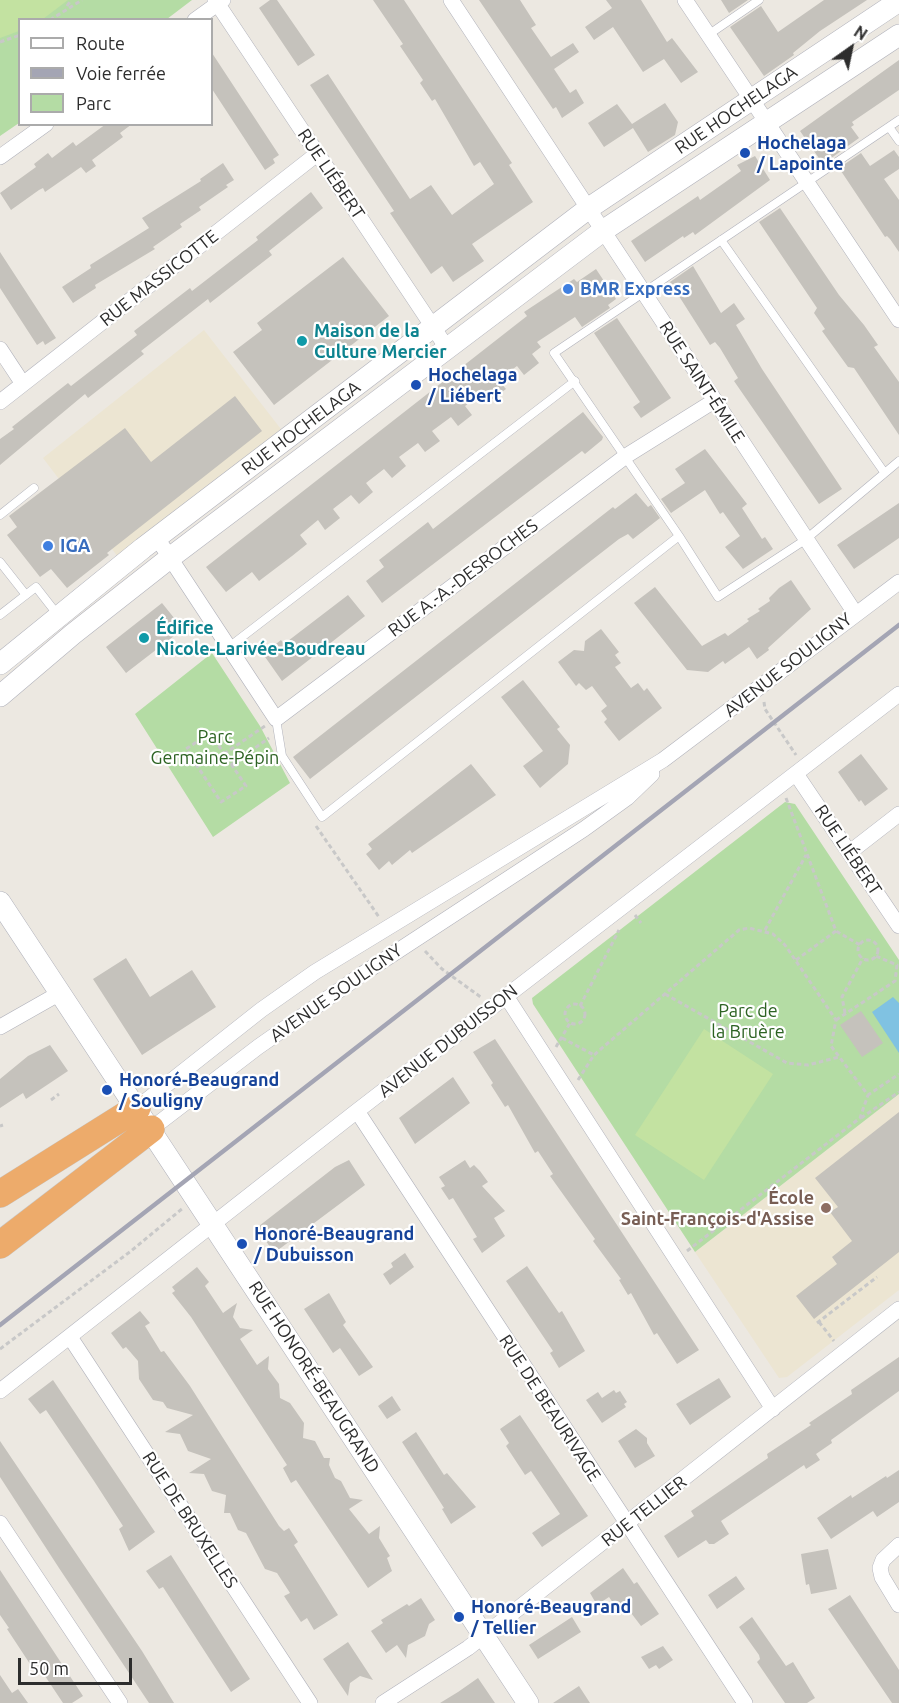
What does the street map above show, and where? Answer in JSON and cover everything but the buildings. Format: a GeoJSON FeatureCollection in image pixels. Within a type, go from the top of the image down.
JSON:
{"type":"FeatureCollection","features":[{"type":"Feature","properties":{"kind":"highway","name":"AVENUE SOULIGNY"},"geometry":{"type":"LineString","coordinates":[[0,1194],[144,1118]]}},
{"type":"Feature","properties":{"kind":"highway","name":"AVENUE SOULIGNY"},"geometry":{"type":"LineString","coordinates":[[0,1245],[144,1118]]}},
{"type":"Feature","properties":{"kind":"main road","name":"RUE HOCHELAGA"},"geometry":{"type":"LineString","coordinates":[[0,696],[73,634],[171,557],[604,230],[640,190],[752,99],[899,2]]}},
{"type":"Feature","properties":{"kind":"main road","name":"RUE HOCHELAGA"},"geometry":{"type":"LineString","coordinates":[[0,664],[58,615],[157,538],[589,208],[640,190],[767,121],[899,35]]}},
{"type":"Feature","properties":{"kind":"main road"},"geometry":{"type":"LineString","coordinates":[[58,615],[73,634]]}},
{"type":"Feature","properties":{"kind":"main road","name":"RUE HONORÉ-BEAUGRAND"},"geometry":{"type":"LineString","coordinates":[[0,902],[528,1703]]}},
{"type":"Feature","properties":{"kind":"street","name":"RUE SAINT-ÉMILE"},"geometry":{"type":"LineString","coordinates":[[451,0],[855,614]]}},
{"type":"Feature","properties":{"kind":"street"},"geometry":{"type":"LineString","coordinates":[[685,0],[899,320]]}},
{"type":"Feature","properties":{"kind":"street"},"geometry":{"type":"LineString","coordinates":[[197,18],[218,1]]}},
{"type":"Feature","properties":{"kind":"street","name":"RUE LIÉBERT"},"geometry":{"type":"LineString","coordinates":[[218,1],[447,348]]}},
{"type":"Feature","properties":{"kind":"street"},"geometry":{"type":"LineString","coordinates":[[0,157],[43,126]]}},
{"type":"Feature","properties":{"kind":"street","name":"RUE MASSICOTTE"},"geometry":{"type":"LineString","coordinates":[[0,402],[317,154]]}},
{"type":"Feature","properties":{"kind":"street"},"geometry":{"type":"LineString","coordinates":[[0,349],[23,384]]}},
{"type":"Feature","properties":{"kind":"street","name":"RUE A.-A.-DESROCHES"},"geometry":{"type":"LineString","coordinates":[[277,725],[626,456],[714,401]]}},
{"type":"Feature","properties":{"kind":"street"},"geometry":{"type":"LineString","coordinates":[[157,538],[277,725]]}},
{"type":"Feature","properties":{"kind":"street","name":"AVENUE SOULIGNY"},"geometry":{"type":"LineString","coordinates":[[144,1118],[261,1010],[324,966],[678,749],[899,582]]}},
{"type":"Feature","properties":{"kind":"street","name":"AVENUE DUBUISSON"},"geometry":{"type":"LineString","coordinates":[[0,1391],[357,1111],[781,785],[797,766],[899,694]]}},
{"type":"Feature","properties":{"kind":"street","name":"AVENUE SOULIGNY"},"geometry":{"type":"LineString","coordinates":[[144,1118],[258,1047],[360,975],[592,823],[627,798],[678,749]]}},
{"type":"Feature","properties":{"kind":"street","name":"RUE LIÉBERT"},"geometry":{"type":"LineString","coordinates":[[797,766],[850,852],[898,923]]}},
{"type":"Feature","properties":{"kind":"street"},"geometry":{"type":"LineString","coordinates":[[850,852],[899,814]]}},
{"type":"Feature","properties":{"kind":"street"},"geometry":{"type":"LineString","coordinates":[[0,1027],[60,993]]}},
{"type":"Feature","properties":{"kind":"street"},"geometry":{"type":"LineString","coordinates":[[506,996],[773,1408]]}},
{"type":"Feature","properties":{"kind":"street","name":"RUE DE BEAURIVAGE"},"geometry":{"type":"LineString","coordinates":[[357,1111],[745,1703]]}},
{"type":"Feature","properties":{"kind":"street","name":"RUE TELLIER"},"geometry":{"type":"LineString","coordinates":[[383,1703],[484,1635],[627,1525],[899,1309]]}},
{"type":"Feature","properties":{"kind":"street","name":"RUE DE BRUXELLES"},"geometry":{"type":"LineString","coordinates":[[70,1336],[310,1703]]}},
{"type":"Feature","properties":{"kind":"street"},"geometry":{"type":"LineString","coordinates":[[0,1523],[120,1703]]}},
{"type":"Feature","properties":{"kind":"street"},"geometry":{"type":"LineString","coordinates":[[899,1545],[883,1560],[880,1568],[882,1577],[899,1605]]}},
{"type":"Feature","properties":{"kind":"lane"},"geometry":{"type":"LineString","coordinates":[[708,35],[759,0]]}},
{"type":"Feature","properties":{"kind":"lane"},"geometry":{"type":"LineString","coordinates":[[899,120],[554,353],[626,456],[718,597],[805,540],[899,461]]}},
{"type":"Feature","properties":{"kind":"lane"},"geometry":{"type":"LineString","coordinates":[[889,127],[899,141]]}},
{"type":"Feature","properties":{"kind":"lane"},"geometry":{"type":"LineString","coordinates":[[721,240],[884,472]]}},
{"type":"Feature","properties":{"kind":"lane"},"geometry":{"type":"LineString","coordinates":[[229,647],[574,381]]}},
{"type":"Feature","properties":{"kind":"lane"},"geometry":{"type":"LineString","coordinates":[[0,515],[34,488]]}},
{"type":"Feature","properties":{"kind":"lane"},"geometry":{"type":"LineString","coordinates":[[277,725],[282,756],[322,817],[679,536]]}},
{"type":"Feature","properties":{"kind":"lane"},"geometry":{"type":"LineString","coordinates":[[0,562],[26,595]]}},
{"type":"Feature","properties":{"kind":"lane"},"geometry":{"type":"LineString","coordinates":[[0,615],[36,587],[58,615]]}},
{"type":"Feature","properties":{"kind":"path"},"geometry":{"type":"LineString","coordinates":[[66,8],[71,0]]}},
{"type":"Feature","properties":{"kind":"path"},"geometry":{"type":"LineString","coordinates":[[53,18],[82,0]]}},
{"type":"Feature","properties":{"kind":"path"},"geometry":{"type":"LineString","coordinates":[[0,42],[18,36]]}},
{"type":"Feature","properties":{"kind":"path"},"geometry":{"type":"LineString","coordinates":[[765,697],[765,709],[797,766]]}},
{"type":"Feature","properties":{"kind":"path"},"geometry":{"type":"LineString","coordinates":[[224,754],[277,725]]}},
{"type":"Feature","properties":{"kind":"path"},"geometry":{"type":"LineString","coordinates":[[231,765],[277,725]]}},
{"type":"Feature","properties":{"kind":"path"},"geometry":{"type":"LineString","coordinates":[[210,733],[231,765],[246,786],[221,802],[186,749],[210,733]]}},
{"type":"Feature","properties":{"kind":"path"},"geometry":{"type":"LineString","coordinates":[[781,785],[836,931],[860,945]]}},
{"type":"Feature","properties":{"kind":"path"},"geometry":{"type":"LineString","coordinates":[[322,817],[313,822],[380,919]]}},
{"type":"Feature","properties":{"kind":"path"},"geometry":{"type":"LineString","coordinates":[[765,930],[807,854]]}},
{"type":"Feature","properties":{"kind":"path"},"geometry":{"type":"LineString","coordinates":[[580,1006],[620,928]]}},
{"type":"Feature","properties":{"kind":"path"},"geometry":{"type":"LineString","coordinates":[[570,1095],[594,1055],[740,930],[749,928],[765,930],[780,938],[796,960],[836,1020],[831,1046],[868,1095]]}},
{"type":"Feature","properties":{"kind":"path"},"geometry":{"type":"LineString","coordinates":[[796,960],[836,931]]}},
{"type":"Feature","properties":{"kind":"path"},"geometry":{"type":"LineString","coordinates":[[864,941],[873,942],[878,949],[876,956],[872,959],[863,958],[859,952],[860,945],[864,941]]}},
{"type":"Feature","properties":{"kind":"path"},"geometry":{"type":"LineString","coordinates":[[419,946],[441,969],[493,1006]]}},
{"type":"Feature","properties":{"kind":"path"},"geometry":{"type":"LineString","coordinates":[[836,1020],[895,981],[898,965],[876,956]]}},
{"type":"Feature","properties":{"kind":"path"},"geometry":{"type":"LineString","coordinates":[[845,1014],[842,997],[863,958]]}},
{"type":"Feature","properties":{"kind":"path"},"geometry":{"type":"LineString","coordinates":[[664,994],[787,1063],[808,1065],[839,1057]]}},
{"type":"Feature","properties":{"kind":"path"},"geometry":{"type":"LineString","coordinates":[[574,1004],[580,1006],[584,1011],[584,1017],[580,1023],[570,1023],[566,1018],[566,1010],[574,1004]]}},
{"type":"Feature","properties":{"kind":"path"},"geometry":{"type":"LineString","coordinates":[[548,1061],[570,1023]]}},
{"type":"Feature","properties":{"kind":"path"},"geometry":{"type":"LineString","coordinates":[[562,1038],[594,1055]]}},
{"type":"Feature","properties":{"kind":"path"},"geometry":{"type":"LineString","coordinates":[[860,1118],[868,1095],[899,1074]]}},
{"type":"Feature","properties":{"kind":"path"},"geometry":{"type":"LineString","coordinates":[[676,1259],[860,1118],[899,1092]]}},
{"type":"Feature","properties":{"kind":"path"},"geometry":{"type":"LineString","coordinates":[[51,1100],[59,1094]]}},
{"type":"Feature","properties":{"kind":"path"},"geometry":{"type":"LineString","coordinates":[[0,1349],[131,1251],[196,1197]]}},
{"type":"Feature","properties":{"kind":"path"},"geometry":{"type":"LineString","coordinates":[[843,1353],[818,1322],[877,1277]]}},
{"type":"Feature","properties":{"kind":"shaded area"},"geometry":{"type":"Polygon","coordinates":[[[204,330],[284,433],[118,557],[43,458],[204,330]]]}},
{"type":"Feature","properties":{"kind":"shaded area","name":"École Saint-François-d'Assise"},"geometry":{"type":"Polygon","coordinates":[[[899,1094],[899,1290],[787,1377],[779,1378],[695,1252],[899,1094]]]}},
{"type":"Feature","properties":{"kind":"green space"},"geometry":{"type":"Polygon","coordinates":[[[0,0],[192,0],[168,18],[18,18],[18,124],[0,136],[0,0]]]}},
{"type":"Feature","properties":{"kind":"green space"},"geometry":{"type":"Polygon","coordinates":[[[0,0],[68,0],[44,18],[18,18],[18,31],[0,38],[0,0]]]}},
{"type":"Feature","properties":{"kind":"green space","name":"Parc Germaine-Pépin"},"geometry":{"type":"Polygon","coordinates":[[[212,653],[260,726],[290,783],[213,837],[135,714],[212,653]]]}},
{"type":"Feature","properties":{"kind":"green space","name":"Parc de la Bruère"},"geometry":{"type":"Polygon","coordinates":[[[785,802],[795,804],[899,960],[899,1094],[695,1252],[533,1004],[532,998],[785,802]]]}},
{"type":"Feature","properties":{"kind":"green space"},"geometry":{"type":"Polygon","coordinates":[[[704,1029],[773,1074],[704,1180],[635,1135],[704,1029]]]}},
{"type":"Feature","properties":{"kind":"water"},"geometry":{"type":"Polygon","coordinates":[[[893,997],[899,1003],[899,1053],[872,1012],[893,997]]]}},
{"type":"Feature","properties":{"kind":"railway"},"geometry":{"type":"LineString","coordinates":[[0,1325],[899,625]]}},
{"type":"Feature","properties":{"kind":"place","name":"Hochelaga / Lapointe"},"geometry":{"type":"Point","coordinates":[745,153]}},
{"type":"Feature","properties":{"kind":"place","name":"BMR Express"},"geometry":{"type":"Point","coordinates":[568,289]}},
{"type":"Feature","properties":{"kind":"place","name":"Maison de la Culture Mercier"},"geometry":{"type":"Point","coordinates":[302,341]}},
{"type":"Feature","properties":{"kind":"place","name":"Hochelaga / Liébert"},"geometry":{"type":"Point","coordinates":[416,385]}},
{"type":"Feature","properties":{"kind":"place","name":"IGA"},"geometry":{"type":"Point","coordinates":[48,546]}},
{"type":"Feature","properties":{"kind":"place","name":"Édifice Nicole-Larivée-Boudreau"},"geometry":{"type":"Point","coordinates":[144,638]}},
{"type":"Feature","properties":{"kind":"place","name":"Honoré-Beaugrand / Souligny"},"geometry":{"type":"Point","coordinates":[107,1090]}},
{"type":"Feature","properties":{"kind":"place","name":"École Saint-François-d'Assise"},"geometry":{"type":"Point","coordinates":[826,1208]}},
{"type":"Feature","properties":{"kind":"place","name":"Honoré-Beaugrand / Dubuisson"},"geometry":{"type":"Point","coordinates":[242,1244]}},
{"type":"Feature","properties":{"kind":"place","name":"Honoré-Beaugrand / Tellier"},"geometry":{"type":"Point","coordinates":[459,1617]}}]}
